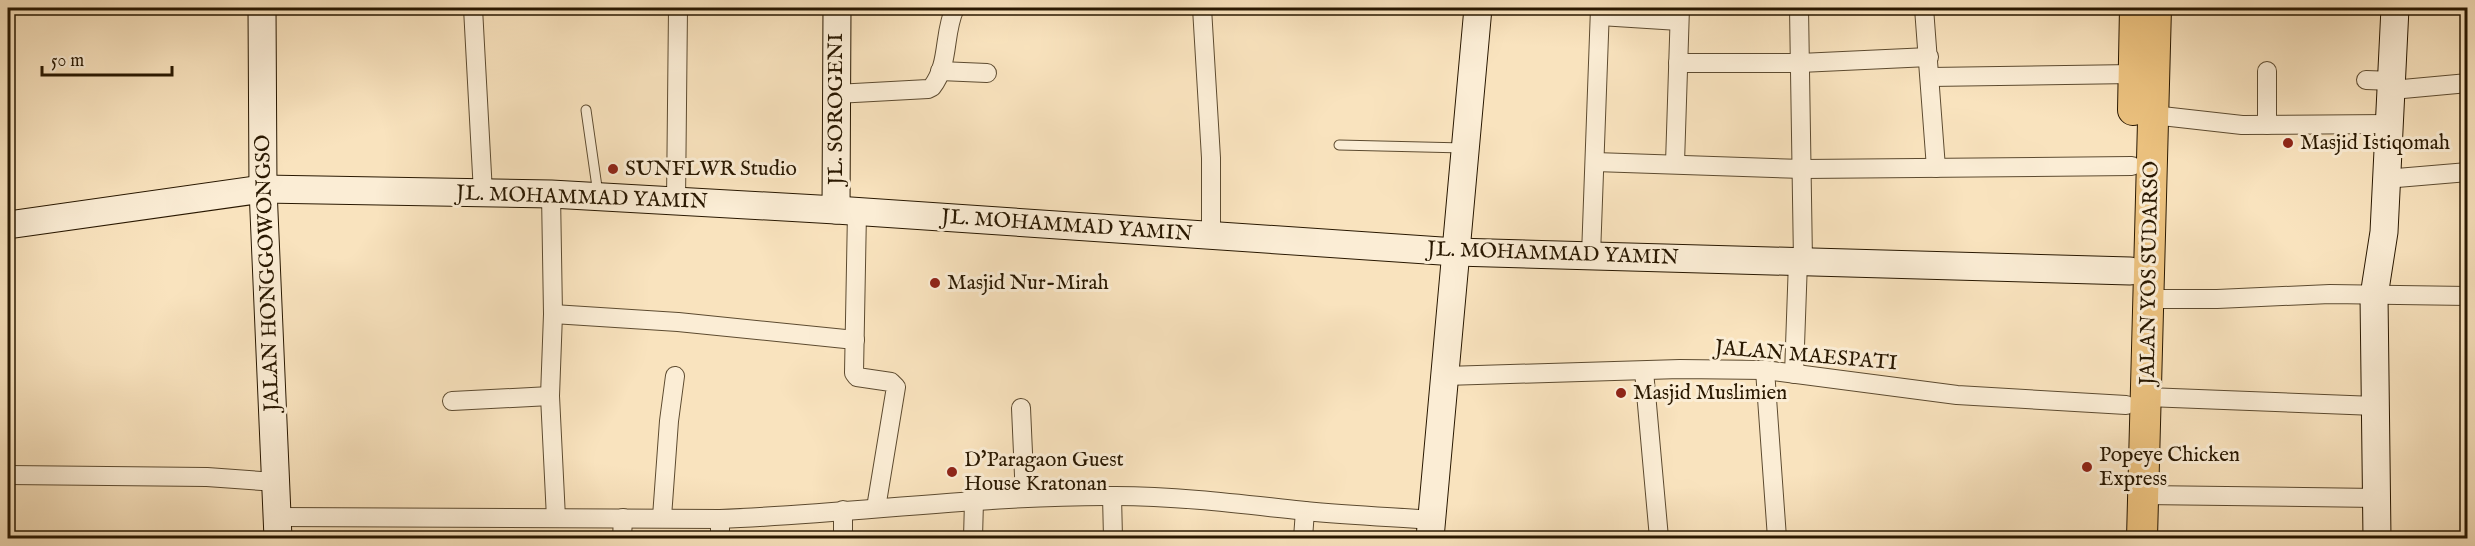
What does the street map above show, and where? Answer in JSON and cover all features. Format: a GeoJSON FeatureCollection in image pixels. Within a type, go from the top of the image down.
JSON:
{"type":"FeatureCollection","features":[{"type":"Feature","properties":{"kind":"main road","name":"JALAN HONGGOWONGSO"},"geometry":{"type":"LineString","coordinates":[[262,8],[263,189],[278,528]]}},
{"type":"Feature","properties":{"kind":"main road","name":"JL. SOROGENI"},"geometry":{"type":"LineString","coordinates":[[837,8],[836,94],[846,211]]}},
{"type":"Feature","properties":{"kind":"main road"},"geometry":{"type":"LineString","coordinates":[[1431,529],[1479,8]]}},
{"type":"Feature","properties":{"kind":"main road","name":"JALAN YOS SUDARSO"},"geometry":{"type":"LineString","coordinates":[[2135,8],[2132,166],[2143,280]]}},
{"type":"Feature","properties":{"kind":"main road","name":"JALAN YOS SUDARSO"},"geometry":{"type":"LineString","coordinates":[[2122,538],[2136,401],[2153,115],[2156,8]]}},
{"type":"Feature","properties":{"kind":"main road"},"geometry":{"type":"LineString","coordinates":[[2377,538],[2374,296],[2384,232],[2395,8]]}},
{"type":"Feature","properties":{"kind":"main road","name":"JL. MOHAMMAD YAMIN"},"geometry":{"type":"LineString","coordinates":[[8,225],[263,189],[551,194],[846,211],[1456,252],[1800,261],[2143,280]]}},
{"type":"Feature","properties":{"kind":"main road","name":"JALAN YOS SUDARSO"},"geometry":{"type":"LineString","coordinates":[[2136,401],[2143,495],[2142,538]]}},
{"type":"Feature","properties":{"kind":"street"},"geometry":{"type":"LineString","coordinates":[[473,8],[483,193]]}},
{"type":"Feature","properties":{"kind":"street"},"geometry":{"type":"LineString","coordinates":[[676,201],[678,8]]}},
{"type":"Feature","properties":{"kind":"street"},"geometry":{"type":"LineString","coordinates":[[836,94],[928,89],[934,84],[940,71],[950,18],[955,8]]}},
{"type":"Feature","properties":{"kind":"street"},"geometry":{"type":"LineString","coordinates":[[1202,8],[1211,158],[1211,236]]}},
{"type":"Feature","properties":{"kind":"street"},"geometry":{"type":"LineString","coordinates":[[1794,374],[1803,169],[1799,8]]}},
{"type":"Feature","properties":{"kind":"street"},"geometry":{"type":"LineString","coordinates":[[1924,8],[1936,168]]}},
{"type":"Feature","properties":{"kind":"street"},"geometry":{"type":"LineString","coordinates":[[1591,255],[1600,12],[1679,14],[1675,163]]}},
{"type":"Feature","properties":{"kind":"street"},"geometry":{"type":"LineString","coordinates":[[1678,63],[1800,63],[1929,57]]}},
{"type":"Feature","properties":{"kind":"street"},"geometry":{"type":"LineString","coordinates":[[940,71],[987,73]]}},
{"type":"Feature","properties":{"kind":"street"},"geometry":{"type":"LineString","coordinates":[[2267,71],[2267,125]]}},
{"type":"Feature","properties":{"kind":"street"},"geometry":{"type":"LineString","coordinates":[[1930,77],[2133,74]]}},
{"type":"Feature","properties":{"kind":"street"},"geometry":{"type":"LineString","coordinates":[[2366,80],[2392,85],[2468,83]]}},
{"type":"Feature","properties":{"kind":"street"},"geometry":{"type":"LineString","coordinates":[[2153,115],[2267,125],[2390,124]]}},
{"type":"Feature","properties":{"kind":"street"},"geometry":{"type":"LineString","coordinates":[[1595,162],[1803,169],[2132,166]]}},
{"type":"Feature","properties":{"kind":"street"},"geometry":{"type":"LineString","coordinates":[[2385,179],[2468,172]]}},
{"type":"Feature","properties":{"kind":"street"},"geometry":{"type":"LineString","coordinates":[[551,194],[553,314],[550,396],[556,518]]}},
{"type":"Feature","properties":{"kind":"street"},"geometry":{"type":"LineString","coordinates":[[846,211],[855,340],[855,375],[891,382],[896,387],[876,508]]}},
{"type":"Feature","properties":{"kind":"street"},"geometry":{"type":"LineString","coordinates":[[2143,280],[2217,299],[2288,294],[2468,296]]}},
{"type":"Feature","properties":{"kind":"street"},"geometry":{"type":"LineString","coordinates":[[553,314],[678,322],[855,340]]}},
{"type":"Feature","properties":{"kind":"street","name":"JALAN MAESPATI"},"geometry":{"type":"LineString","coordinates":[[1445,376],[1716,369],[1765,370],[1957,394],[2136,401],[2375,406]]}},
{"type":"Feature","properties":{"kind":"street"},"geometry":{"type":"LineString","coordinates":[[1765,370],[1777,538]]}},
{"type":"Feature","properties":{"kind":"street"},"geometry":{"type":"LineString","coordinates":[[1644,371],[1659,538]]}},
{"type":"Feature","properties":{"kind":"street"},"geometry":{"type":"LineString","coordinates":[[662,517],[669,421],[675,376]]}},
{"type":"Feature","properties":{"kind":"street"},"geometry":{"type":"LineString","coordinates":[[452,401],[550,396]]}},
{"type":"Feature","properties":{"kind":"street"},"geometry":{"type":"LineString","coordinates":[[1021,408],[1025,498]]}},
{"type":"Feature","properties":{"kind":"street"},"geometry":{"type":"LineString","coordinates":[[8,475],[207,477],[276,482]]}},
{"type":"Feature","properties":{"kind":"street"},"geometry":{"type":"LineString","coordinates":[[2143,495],[2377,498]]}},
{"type":"Feature","properties":{"kind":"street"},"geometry":{"type":"LineString","coordinates":[[278,528],[556,518],[781,518],[843,510],[974,501],[1112,496],[1238,503],[1431,529]]}},
{"type":"Feature","properties":{"kind":"street"},"geometry":{"type":"LineString","coordinates":[[1112,496],[1113,538]]}},
{"type":"Feature","properties":{"kind":"street"},"geometry":{"type":"LineString","coordinates":[[973,538],[974,501]]}},
{"type":"Feature","properties":{"kind":"street"},"geometry":{"type":"LineString","coordinates":[[843,510],[843,538]]}},
{"type":"Feature","properties":{"kind":"street"},"geometry":{"type":"LineString","coordinates":[[1303,538],[1305,511]]}},
{"type":"Feature","properties":{"kind":"street"},"geometry":{"type":"LineString","coordinates":[[622,538],[623,518]]}},
{"type":"Feature","properties":{"kind":"street"},"geometry":{"type":"LineString","coordinates":[[720,519],[720,538]]}},
{"type":"Feature","properties":{"kind":"lane"},"geometry":{"type":"LineString","coordinates":[[586,110],[599,197]]}},
{"type":"Feature","properties":{"kind":"lane"},"geometry":{"type":"LineString","coordinates":[[1339,145],[1466,148]]}},
{"type":"Feature","properties":{"kind":"place","name":"Masjid Istiqomah"},"geometry":{"type":"Point","coordinates":[2288,143]}},
{"type":"Feature","properties":{"kind":"place","name":"SUNFLWR Studio"},"geometry":{"type":"Point","coordinates":[613,169]}},
{"type":"Feature","properties":{"kind":"place","name":"Masjid Nur-Mirah"},"geometry":{"type":"Point","coordinates":[935,283]}},
{"type":"Feature","properties":{"kind":"place","name":"Masjid Muslimien"},"geometry":{"type":"Point","coordinates":[1621,393]}},
{"type":"Feature","properties":{"kind":"place","name":"Popeye Chicken Express"},"geometry":{"type":"Point","coordinates":[2087,467]}},
{"type":"Feature","properties":{"kind":"place","name":"D'Paragaon Guest House Kratonan"},"geometry":{"type":"Point","coordinates":[952,472]}}]}
